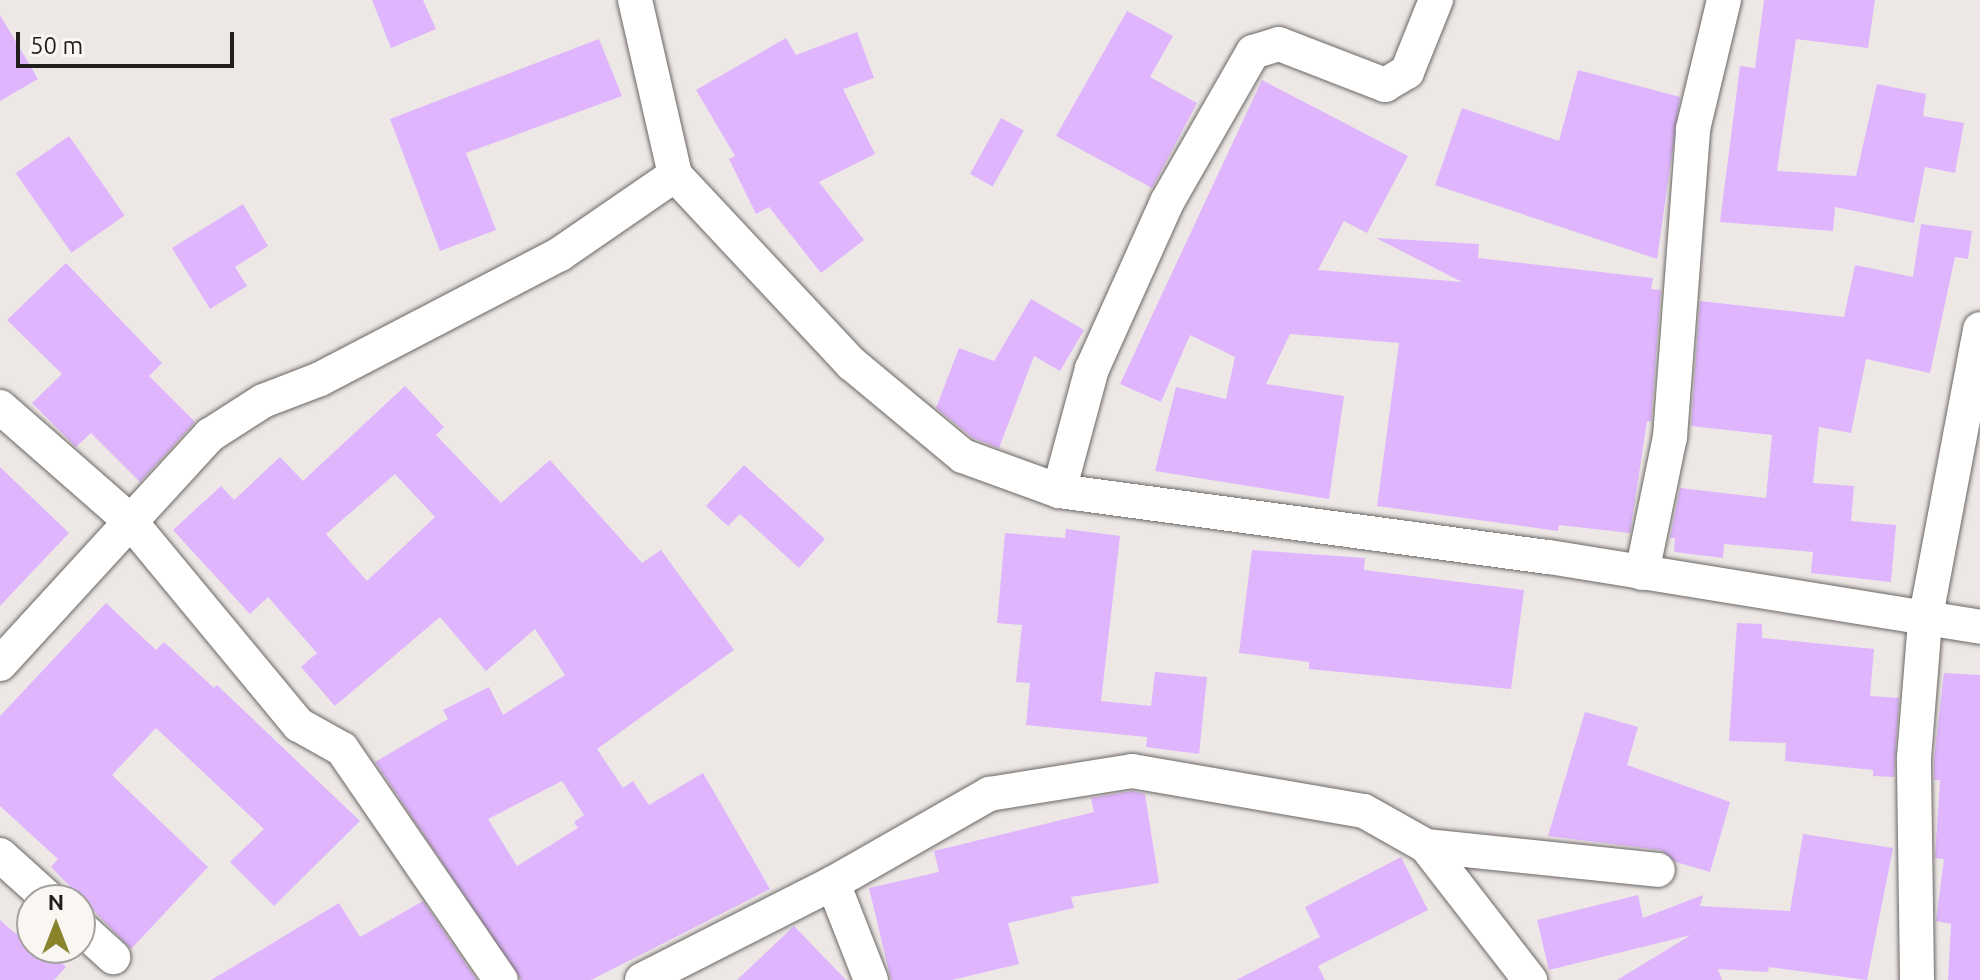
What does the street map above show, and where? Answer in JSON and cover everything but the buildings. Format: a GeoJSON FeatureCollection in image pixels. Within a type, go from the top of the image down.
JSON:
{"type":"FeatureCollection","features":[{"type":"Feature","properties":{"kind":"street"},"geometry":{"type":"LineString","coordinates":[[635,0],[675,175],[852,364],[963,456],[1059,491],[1642,573],[1925,621],[1980,627]]}},
{"type":"Feature","properties":{"kind":"street"},"geometry":{"type":"LineString","coordinates":[[1059,491],[1092,369],[1167,202],[1253,52],[1279,44],[1385,85],[1407,72],[1436,0]]}},
{"type":"Feature","properties":{"kind":"street"},"geometry":{"type":"LineString","coordinates":[[1642,573],[1670,437],[1693,129],[1724,0]]}},
{"type":"Feature","properties":{"kind":"street"},"geometry":{"type":"LineString","coordinates":[[0,664],[210,435],[263,401],[320,379],[560,254],[675,175]]}},
{"type":"Feature","properties":{"kind":"street"},"geometry":{"type":"LineString","coordinates":[[1917,980],[1914,758],[1925,621],[1980,329]]}},
{"type":"Feature","properties":{"kind":"street"},"geometry":{"type":"LineString","coordinates":[[0,407],[130,521],[299,725],[342,749],[501,980]]}},
{"type":"Feature","properties":{"kind":"street"},"geometry":{"type":"LineString","coordinates":[[642,980],[833,883],[989,794],[1132,771],[1364,811],[1426,846],[1530,980]]}},
{"type":"Feature","properties":{"kind":"street"},"geometry":{"type":"LineString","coordinates":[[1426,846],[1658,870]]}},
{"type":"Feature","properties":{"kind":"street"},"geometry":{"type":"LineString","coordinates":[[0,855],[32,884]]}},
{"type":"Feature","properties":{"kind":"street"},"geometry":{"type":"LineString","coordinates":[[833,883],[871,980]]}},
{"type":"Feature","properties":{"kind":"street"},"geometry":{"type":"LineString","coordinates":[[96,942],[113,957]]}}]}
